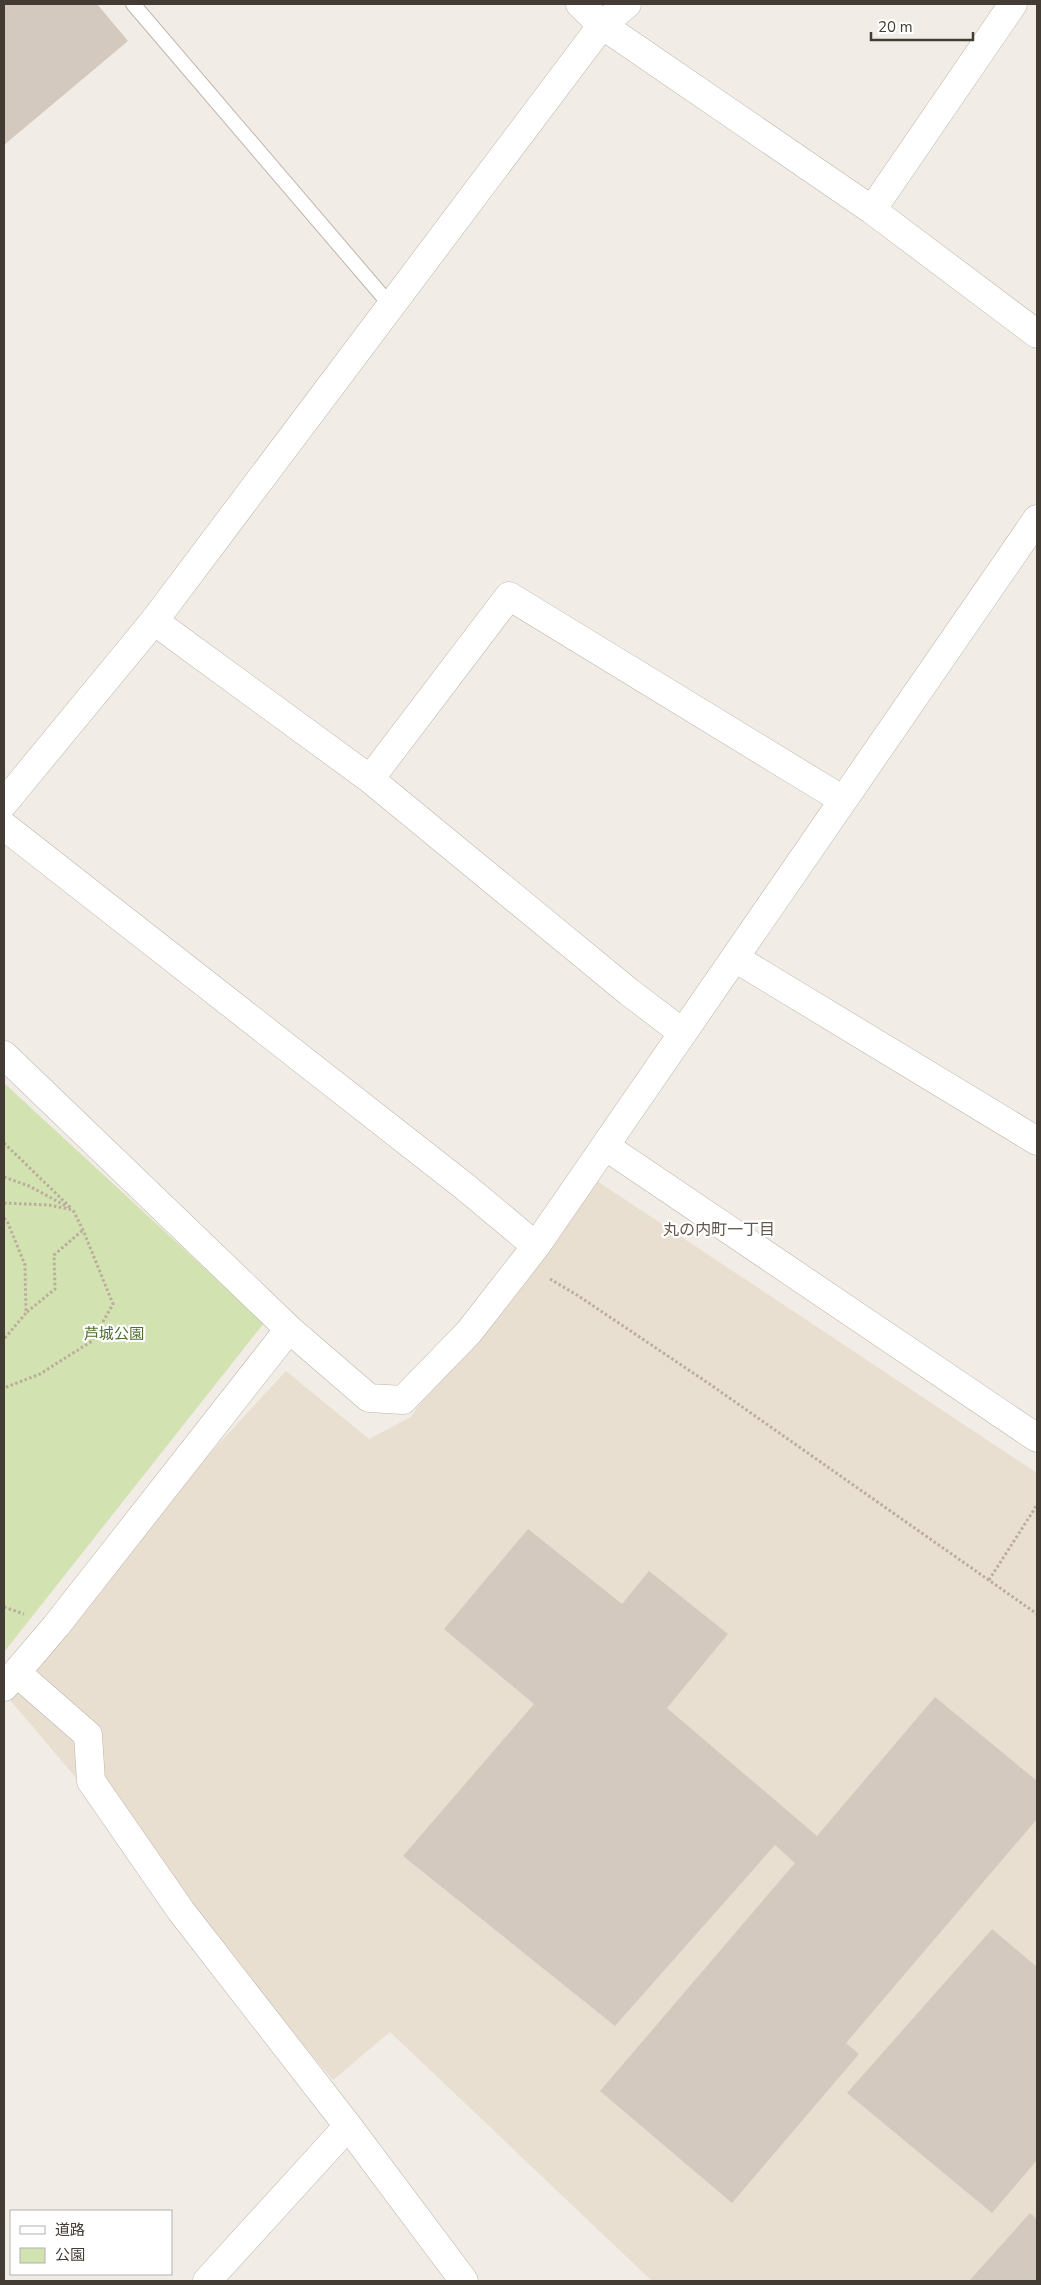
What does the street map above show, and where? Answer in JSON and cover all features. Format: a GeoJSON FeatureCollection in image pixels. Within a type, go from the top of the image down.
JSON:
{"type":"FeatureCollection","features":[{"type":"Feature","properties":{"kind":"street"},"geometry":{"type":"LineString","coordinates":[[580,4],[602,26],[872,210],[1037,334]]}},
{"type":"Feature","properties":{"kind":"street"},"geometry":{"type":"LineString","coordinates":[[4,803],[154,621],[602,26],[627,4]]}},
{"type":"Feature","properties":{"kind":"street"},"geometry":{"type":"LineString","coordinates":[[872,210],[1013,4]]}},
{"type":"Feature","properties":{"kind":"street"},"geometry":{"type":"LineString","coordinates":[[4,1056],[289,1329],[369,1398],[403,1400],[469,1332],[530,1255],[1037,519]]}},
{"type":"Feature","properties":{"kind":"street"},"geometry":{"type":"LineString","coordinates":[[370,779],[509,596],[843,800]]}},
{"type":"Feature","properties":{"kind":"street"},"geometry":{"type":"LineString","coordinates":[[154,621],[370,779],[629,992],[683,1033]]}},
{"type":"Feature","properties":{"kind":"street"},"geometry":{"type":"LineString","coordinates":[[4,826],[464,1186],[530,1255]]}},
{"type":"Feature","properties":{"kind":"street"},"geometry":{"type":"LineString","coordinates":[[735,958],[1037,1141]]}},
{"type":"Feature","properties":{"kind":"street"},"geometry":{"type":"LineString","coordinates":[[605,1146],[1037,1438]]}},
{"type":"Feature","properties":{"kind":"street"},"geometry":{"type":"LineString","coordinates":[[289,1329],[56,1626],[10,1680],[88,1735],[91,1781],[181,1910],[348,2126],[464,2281]]}},
{"type":"Feature","properties":{"kind":"street"},"geometry":{"type":"LineString","coordinates":[[207,2281],[348,2126]]}},
{"type":"Feature","properties":{"kind":"lane"},"geometry":{"type":"LineString","coordinates":[[133,4],[391,306]]}},
{"type":"Feature","properties":{"kind":"path"},"geometry":{"type":"LineString","coordinates":[[4,1143],[73,1210],[113,1304],[92,1341],[40,1374],[4,1388]]}},
{"type":"Feature","properties":{"kind":"path"},"geometry":{"type":"LineString","coordinates":[[4,1177],[29,1186],[73,1210]]}},
{"type":"Feature","properties":{"kind":"path"},"geometry":{"type":"LineString","coordinates":[[4,1203],[49,1205],[73,1210]]}},
{"type":"Feature","properties":{"kind":"path"},"geometry":{"type":"LineString","coordinates":[[4,1218],[8,1223],[25,1265],[26,1312]]}},
{"type":"Feature","properties":{"kind":"path"},"geometry":{"type":"LineString","coordinates":[[4,1339],[26,1312],[55,1289],[54,1255],[83,1230]]}},
{"type":"Feature","properties":{"kind":"path"},"geometry":{"type":"LineString","coordinates":[[530,1255],[577,1295],[711,1385],[1037,1614]]}},
{"type":"Feature","properties":{"kind":"path"},"geometry":{"type":"LineString","coordinates":[[989,1580],[1037,1504]]}},
{"type":"Feature","properties":{"kind":"shaded area"},"geometry":{"type":"Polygon","coordinates":[[[579,1169],[1037,1473],[1037,2281],[652,2281],[390,2032],[333,2080],[4,1693],[4,1676],[286,1371],[369,1439],[411,1417],[579,1169]]]}},
{"type":"Feature","properties":{"kind":"green space","name":"芦城公園"},"geometry":{"type":"Polygon","coordinates":[[[4,1083],[264,1323],[4,1652],[4,1083]]]}},
{"type":"Feature","properties":{"kind":"building"},"geometry":{"type":"Polygon","coordinates":[[[4,4],[97,4],[128,41],[4,145],[4,4]]]}},
{"type":"Feature","properties":{"kind":"building"},"geometry":{"type":"Polygon","coordinates":[[[528,1529],[622,1604],[649,1571],[728,1634],[667,1708],[817,1836],[935,1697],[1037,1781],[1037,1819],[846,2043],[859,2054],[732,2203],[600,2091],[795,1863],[775,1845],[615,2026],[403,1856],[534,1704],[444,1629],[528,1529]]]}},
{"type":"Feature","properties":{"kind":"building"},"geometry":{"type":"Polygon","coordinates":[[[992,1929],[1037,1967],[1037,2160],[992,2213],[847,2093],[992,1929]]]}},
{"type":"Feature","properties":{"kind":"building"},"geometry":{"type":"Polygon","coordinates":[[[1030,2213],[1037,2219],[1037,2281],[969,2281],[1030,2213]]]}},
{"type":"Feature","properties":{"kind":"district","name":"丸の内町一丁目"},"geometry":{"type":"Point","coordinates":[719,1230]}}]}
